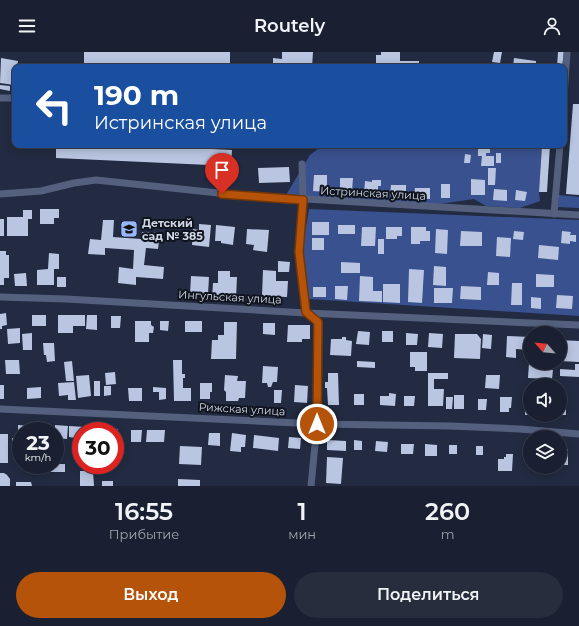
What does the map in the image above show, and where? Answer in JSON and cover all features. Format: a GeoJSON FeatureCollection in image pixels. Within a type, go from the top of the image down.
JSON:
{"type":"FeatureCollection","features":[{"type":"Feature","properties":{"kind":"street"},"geometry":{"type":"LineString","coordinates":[[566,64],[567,52]]}},
{"type":"Feature","properties":{"kind":"street"},"geometry":{"type":"LineString","coordinates":[[0,98],[12,98]]}},
{"type":"Feature","properties":{"kind":"street"},"geometry":{"type":"LineString","coordinates":[[554,214],[560,148]]}},
{"type":"Feature","properties":{"kind":"street"},"geometry":{"type":"LineString","coordinates":[[302,164],[303,200],[299,252],[306,312],[318,322],[317,424],[310,486]]}},
{"type":"Feature","properties":{"kind":"street","name":"Истринская улица"},"geometry":{"type":"LineString","coordinates":[[0,194],[41,191],[74,182],[96,180],[237,195],[303,200],[579,215]]}},
{"type":"Feature","properties":{"kind":"street","name":"Ингульская улица"},"geometry":{"type":"LineString","coordinates":[[0,297],[579,325]]}},
{"type":"Feature","properties":{"kind":"street","name":"Рижская улица"},"geometry":{"type":"LineString","coordinates":[[0,409],[317,424],[450,426],[520,429],[579,434]]}},
{"type":"Feature","properties":{"kind":"shaded area"},"geometry":{"type":"Polygon","coordinates":[[[319,148],[542,148],[539,192],[540,201],[520,208],[486,206],[474,199],[440,204],[286,195],[310,155],[319,148]]]}},
{"type":"Feature","properties":{"kind":"shaded area"},"geometry":{"type":"Polygon","coordinates":[[[559,195],[579,197],[579,208],[558,207],[559,195]]]}},
{"type":"Feature","properties":{"kind":"shaded area"},"geometry":{"type":"Polygon","coordinates":[[[309,209],[579,220],[579,316],[309,299],[303,246],[309,209]]]}},
{"type":"Feature","properties":{"kind":"building"},"geometry":{"type":"Polygon","coordinates":[[[84,52],[230,52],[230,64],[84,64],[84,52]]]}},
{"type":"Feature","properties":{"kind":"building"},"geometry":{"type":"Polygon","coordinates":[[[282,52],[313,52],[312,64],[273,64],[273,58],[282,59],[282,52]]]}},
{"type":"Feature","properties":{"kind":"building"},"geometry":{"type":"Polygon","coordinates":[[[381,52],[400,52],[400,61],[419,61],[419,64],[376,64],[376,55],[381,55],[381,52]]]}},
{"type":"Feature","properties":{"kind":"building"},"geometry":{"type":"Polygon","coordinates":[[[494,52],[502,52],[500,63],[492,62],[494,52]]]}},
{"type":"Feature","properties":{"kind":"building"},"geometry":{"type":"Polygon","coordinates":[[[558,52],[564,52],[562,64],[557,64],[558,52]]]}},
{"type":"Feature","properties":{"kind":"building"},"geometry":{"type":"Polygon","coordinates":[[[1,58],[18,61],[18,64],[12,64],[12,85],[0,83],[1,58]]]}},
{"type":"Feature","properties":{"kind":"building"},"geometry":{"type":"Polygon","coordinates":[[[514,58],[536,61],[536,64],[513,64],[514,58]]]}},
{"type":"Feature","properties":{"kind":"building"},"geometry":{"type":"Polygon","coordinates":[[[0,85],[10,86],[10,91],[0,89],[0,85]]]}},
{"type":"Feature","properties":{"kind":"building"},"geometry":{"type":"Polygon","coordinates":[[[573,104],[579,104],[579,195],[566,194],[573,104]]]}},
{"type":"Feature","properties":{"kind":"building"},"geometry":{"type":"Polygon","coordinates":[[[56,148],[190,148],[232,150],[231,166],[56,158],[56,148]]]}},
{"type":"Feature","properties":{"kind":"building"},"geometry":{"type":"Polygon","coordinates":[[[478,148],[490,148],[490,153],[486,153],[486,156],[494,156],[494,166],[481,166],[482,156],[478,156],[478,148]]]}},
{"type":"Feature","properties":{"kind":"building"},"geometry":{"type":"Polygon","coordinates":[[[542,148],[550,148],[547,192],[539,192],[542,148]]]}},
{"type":"Feature","properties":{"kind":"building"},"geometry":{"type":"Polygon","coordinates":[[[496,153],[501,153],[501,163],[496,163],[496,153]]]}},
{"type":"Feature","properties":{"kind":"building"},"geometry":{"type":"Polygon","coordinates":[[[465,154],[471,155],[470,163],[464,163],[465,154]]]}},
{"type":"Feature","properties":{"kind":"building"},"geometry":{"type":"Polygon","coordinates":[[[289,167],[290,182],[259,183],[258,168],[289,167]]]}},
{"type":"Feature","properties":{"kind":"building"},"geometry":{"type":"Polygon","coordinates":[[[488,168],[496,168],[495,185],[488,185],[488,168]]]}},
{"type":"Feature","properties":{"kind":"building"},"geometry":{"type":"Polygon","coordinates":[[[314,175],[327,175],[327,192],[313,191],[314,175]]]}},
{"type":"Feature","properties":{"kind":"building"},"geometry":{"type":"Polygon","coordinates":[[[340,178],[353,178],[352,191],[340,191],[340,178]]]}},
{"type":"Feature","properties":{"kind":"building"},"geometry":{"type":"Polygon","coordinates":[[[471,179],[485,180],[485,195],[471,195],[471,179]]]}},
{"type":"Feature","properties":{"kind":"building"},"geometry":{"type":"Polygon","coordinates":[[[372,180],[381,180],[381,186],[378,186],[378,195],[364,194],[365,181],[372,182],[372,180]]]}},
{"type":"Feature","properties":{"kind":"building"},"geometry":{"type":"Polygon","coordinates":[[[441,184],[450,184],[450,198],[441,198],[441,184]]]}},
{"type":"Feature","properties":{"kind":"building"},"geometry":{"type":"Polygon","coordinates":[[[391,185],[406,185],[406,196],[390,195],[391,185]]]}},
{"type":"Feature","properties":{"kind":"building"},"geometry":{"type":"Polygon","coordinates":[[[415,188],[430,188],[430,199],[414,198],[415,188]]]}},
{"type":"Feature","properties":{"kind":"building"},"geometry":{"type":"Polygon","coordinates":[[[494,189],[507,190],[507,201],[493,200],[494,189]]]}},
{"type":"Feature","properties":{"kind":"building"},"geometry":{"type":"Polygon","coordinates":[[[516,190],[527,192],[525,201],[515,200],[516,190]]]}},
{"type":"Feature","properties":{"kind":"building"},"geometry":{"type":"Polygon","coordinates":[[[40,209],[59,209],[59,218],[54,218],[54,224],[40,224],[40,209]]]}},
{"type":"Feature","properties":{"kind":"building"},"geometry":{"type":"Polygon","coordinates":[[[23,210],[32,210],[32,219],[28,219],[28,236],[7,236],[7,217],[23,217],[23,210]]]}},
{"type":"Feature","properties":{"kind":"building"},"geometry":{"type":"Polygon","coordinates":[[[0,219],[4,219],[4,236],[0,236],[0,219]]]}},
{"type":"Feature","properties":{"kind":"building"},"geometry":{"type":"Polygon","coordinates":[[[103,220],[114,220],[113,237],[141,239],[142,232],[160,233],[158,249],[146,248],[144,265],[164,267],[163,279],[136,277],[136,285],[118,283],[119,267],[133,269],[134,250],[105,248],[105,255],[88,254],[90,239],[101,240],[103,220]]]}},
{"type":"Feature","properties":{"kind":"building"},"geometry":{"type":"Polygon","coordinates":[[[312,222],[329,222],[329,235],[312,235],[312,222]]]}},
{"type":"Feature","properties":{"kind":"building"},"geometry":{"type":"Polygon","coordinates":[[[199,224],[211,225],[209,247],[192,245],[193,229],[199,230],[199,224]]]}},
{"type":"Feature","properties":{"kind":"building"},"geometry":{"type":"Polygon","coordinates":[[[216,225],[235,227],[233,245],[221,243],[221,241],[215,241],[216,225]]]}},
{"type":"Feature","properties":{"kind":"building"},"geometry":{"type":"Polygon","coordinates":[[[338,225],[355,225],[355,234],[338,234],[338,225]]]}},
{"type":"Feature","properties":{"kind":"building"},"geometry":{"type":"Polygon","coordinates":[[[362,227],[376,227],[375,246],[361,246],[362,227]]]}},
{"type":"Feature","properties":{"kind":"building"},"geometry":{"type":"Polygon","coordinates":[[[386,227],[402,227],[402,236],[397,236],[397,239],[386,239],[386,227]]]}},
{"type":"Feature","properties":{"kind":"building"},"geometry":{"type":"Polygon","coordinates":[[[411,227],[426,227],[426,231],[430,231],[430,241],[420,241],[420,244],[411,244],[411,227]]]}},
{"type":"Feature","properties":{"kind":"building"},"geometry":{"type":"Polygon","coordinates":[[[247,229],[269,230],[267,252],[253,250],[254,245],[246,244],[247,229]]]}},
{"type":"Feature","properties":{"kind":"building"},"geometry":{"type":"Polygon","coordinates":[[[436,229],[448,230],[447,254],[435,253],[436,229]]]}},
{"type":"Feature","properties":{"kind":"building"},"geometry":{"type":"Polygon","coordinates":[[[461,231],[482,232],[482,246],[460,246],[461,231]]]}},
{"type":"Feature","properties":{"kind":"building"},"geometry":{"type":"Polygon","coordinates":[[[514,231],[524,232],[523,240],[513,239],[514,231]]]}},
{"type":"Feature","properties":{"kind":"building"},"geometry":{"type":"Polygon","coordinates":[[[562,231],[571,232],[570,235],[576,235],[576,242],[570,241],[570,244],[561,243],[562,231]]]}},
{"type":"Feature","properties":{"kind":"building"},"geometry":{"type":"Polygon","coordinates":[[[497,237],[511,238],[510,257],[496,256],[497,237]]]}},
{"type":"Feature","properties":{"kind":"building"},"geometry":{"type":"Polygon","coordinates":[[[312,238],[324,238],[324,250],[312,250],[312,238]]]}},
{"type":"Feature","properties":{"kind":"building"},"geometry":{"type":"Polygon","coordinates":[[[378,239],[384,239],[384,254],[378,254],[378,239]]]}},
{"type":"Feature","properties":{"kind":"building"},"geometry":{"type":"Polygon","coordinates":[[[539,245],[559,247],[558,260],[538,258],[539,245]]]}},
{"type":"Feature","properties":{"kind":"building"},"geometry":{"type":"Polygon","coordinates":[[[0,251],[6,251],[6,255],[9,255],[9,278],[4,278],[4,285],[0,285],[0,251]]]}},
{"type":"Feature","properties":{"kind":"building"},"geometry":{"type":"Polygon","coordinates":[[[49,253],[59,254],[59,269],[54,269],[54,285],[37,285],[37,270],[48,269],[49,253]]]}},
{"type":"Feature","properties":{"kind":"building"},"geometry":{"type":"Polygon","coordinates":[[[278,261],[290,262],[289,272],[278,272],[278,261]]]}},
{"type":"Feature","properties":{"kind":"building"},"geometry":{"type":"Polygon","coordinates":[[[341,262],[360,263],[360,273],[341,273],[341,262]]]}},
{"type":"Feature","properties":{"kind":"building"},"geometry":{"type":"Polygon","coordinates":[[[434,266],[446,267],[446,286],[433,285],[434,266]]]}},
{"type":"Feature","properties":{"kind":"building"},"geometry":{"type":"Polygon","coordinates":[[[409,269],[424,270],[422,303],[408,302],[409,269]]]}},
{"type":"Feature","properties":{"kind":"building"},"geometry":{"type":"Polygon","coordinates":[[[263,270],[276,271],[276,281],[288,281],[287,297],[262,296],[263,270]]]}},
{"type":"Feature","properties":{"kind":"building"},"geometry":{"type":"Polygon","coordinates":[[[218,271],[230,271],[230,277],[237,277],[236,299],[212,298],[213,283],[218,283],[218,271]]]}},
{"type":"Feature","properties":{"kind":"building"},"geometry":{"type":"Polygon","coordinates":[[[488,272],[499,273],[499,285],[487,285],[488,272]]]}},
{"type":"Feature","properties":{"kind":"building"},"geometry":{"type":"Polygon","coordinates":[[[26,273],[27,286],[15,286],[14,274],[26,273]]]}},
{"type":"Feature","properties":{"kind":"building"},"geometry":{"type":"Polygon","coordinates":[[[536,274],[554,275],[554,287],[536,287],[536,274]]]}},
{"type":"Feature","properties":{"kind":"building"},"geometry":{"type":"Polygon","coordinates":[[[191,276],[209,277],[208,295],[190,294],[191,276]]]}},
{"type":"Feature","properties":{"kind":"building"},"geometry":{"type":"Polygon","coordinates":[[[360,276],[373,277],[373,291],[382,291],[382,302],[359,301],[360,276]]]}},
{"type":"Feature","properties":{"kind":"building"},"geometry":{"type":"Polygon","coordinates":[[[57,277],[66,277],[66,287],[57,287],[57,277]]]}},
{"type":"Feature","properties":{"kind":"building"},"geometry":{"type":"Polygon","coordinates":[[[512,283],[522,283],[522,305],[511,305],[512,283]]]}},
{"type":"Feature","properties":{"kind":"building"},"geometry":{"type":"Polygon","coordinates":[[[383,284],[400,284],[400,303],[383,302],[383,284]]]}},
{"type":"Feature","properties":{"kind":"building"},"geometry":{"type":"Polygon","coordinates":[[[335,286],[348,286],[347,300],[335,299],[335,286]]]}},
{"type":"Feature","properties":{"kind":"building"},"geometry":{"type":"Polygon","coordinates":[[[461,286],[481,287],[481,300],[460,299],[461,286]]]}},
{"type":"Feature","properties":{"kind":"building"},"geometry":{"type":"Polygon","coordinates":[[[313,287],[326,287],[326,297],[313,297],[313,287]]]}},
{"type":"Feature","properties":{"kind":"building"},"geometry":{"type":"Polygon","coordinates":[[[434,288],[453,288],[452,303],[434,303],[434,288]]]}},
{"type":"Feature","properties":{"kind":"building"},"geometry":{"type":"Polygon","coordinates":[[[557,295],[573,296],[572,309],[556,308],[557,295]]]}},
{"type":"Feature","properties":{"kind":"building"},"geometry":{"type":"Polygon","coordinates":[[[531,297],[541,298],[541,309],[531,308],[531,297]]]}},
{"type":"Feature","properties":{"kind":"building"},"geometry":{"type":"Polygon","coordinates":[[[6,313],[7,325],[2,326],[2,329],[0,329],[0,314],[6,313]]]}},
{"type":"Feature","properties":{"kind":"building"},"geometry":{"type":"Polygon","coordinates":[[[32,315],[46,315],[46,326],[32,326],[32,315]]]}},
{"type":"Feature","properties":{"kind":"building"},"geometry":{"type":"Polygon","coordinates":[[[58,315],[85,315],[85,326],[73,326],[73,333],[58,333],[58,315]]]}},
{"type":"Feature","properties":{"kind":"building"},"geometry":{"type":"Polygon","coordinates":[[[87,315],[97,315],[97,330],[86,329],[87,315]]]}},
{"type":"Feature","properties":{"kind":"building"},"geometry":{"type":"Polygon","coordinates":[[[111,316],[121,316],[120,328],[111,328],[111,316]]]}},
{"type":"Feature","properties":{"kind":"building"},"geometry":{"type":"Polygon","coordinates":[[[135,321],[151,321],[151,325],[154,327],[153,333],[149,333],[149,342],[135,342],[135,321]]]}},
{"type":"Feature","properties":{"kind":"building"},"geometry":{"type":"Polygon","coordinates":[[[160,321],[169,321],[168,331],[160,330],[160,321]]]}},
{"type":"Feature","properties":{"kind":"building"},"geometry":{"type":"Polygon","coordinates":[[[185,321],[202,321],[202,332],[185,332],[185,321]]]}},
{"type":"Feature","properties":{"kind":"building"},"geometry":{"type":"Polygon","coordinates":[[[224,322],[237,322],[236,359],[211,359],[212,340],[218,340],[218,335],[224,335],[224,322]]]}},
{"type":"Feature","properties":{"kind":"building"},"geometry":{"type":"Polygon","coordinates":[[[263,323],[275,323],[275,335],[263,334],[263,323]]]}},
{"type":"Feature","properties":{"kind":"building"},"geometry":{"type":"Polygon","coordinates":[[[288,325],[310,325],[310,339],[302,339],[302,342],[287,342],[288,325]]]}},
{"type":"Feature","properties":{"kind":"building"},"geometry":{"type":"Polygon","coordinates":[[[20,328],[20,343],[8,344],[7,329],[20,328]]]}},
{"type":"Feature","properties":{"kind":"building"},"geometry":{"type":"Polygon","coordinates":[[[358,331],[370,332],[369,345],[356,344],[358,331]]]}},
{"type":"Feature","properties":{"kind":"building"},"geometry":{"type":"Polygon","coordinates":[[[382,331],[393,331],[393,342],[382,342],[382,331]]]}},
{"type":"Feature","properties":{"kind":"building"},"geometry":{"type":"Polygon","coordinates":[[[32,333],[32,350],[23,350],[22,334],[32,333]]]}},
{"type":"Feature","properties":{"kind":"building"},"geometry":{"type":"Polygon","coordinates":[[[406,333],[418,334],[417,345],[406,345],[406,333]]]}},
{"type":"Feature","properties":{"kind":"building"},"geometry":{"type":"Polygon","coordinates":[[[429,333],[443,334],[442,348],[428,347],[429,333]]]}},
{"type":"Feature","properties":{"kind":"building"},"geometry":{"type":"Polygon","coordinates":[[[455,334],[477,334],[481,339],[480,359],[454,358],[455,334]]]}},
{"type":"Feature","properties":{"kind":"building"},"geometry":{"type":"Polygon","coordinates":[[[483,334],[492,335],[491,349],[482,348],[483,334]]]}},
{"type":"Feature","properties":{"kind":"building"},"geometry":{"type":"Polygon","coordinates":[[[507,336],[523,337],[523,350],[516,349],[516,358],[506,357],[507,336]]]}},
{"type":"Feature","properties":{"kind":"building"},"geometry":{"type":"Polygon","coordinates":[[[342,337],[346,337],[346,340],[352,341],[351,356],[330,355],[331,339],[342,339],[342,337]]]}},
{"type":"Feature","properties":{"kind":"building"},"geometry":{"type":"Polygon","coordinates":[[[567,340],[579,341],[579,362],[567,361],[567,340]]]}},
{"type":"Feature","properties":{"kind":"building"},"geometry":{"type":"Polygon","coordinates":[[[43,343],[54,343],[55,361],[47,362],[46,355],[44,355],[43,343]]]}},
{"type":"Feature","properties":{"kind":"building"},"geometry":{"type":"Polygon","coordinates":[[[410,352],[427,352],[427,371],[415,371],[415,367],[410,367],[410,352]]]}},
{"type":"Feature","properties":{"kind":"building"},"geometry":{"type":"Polygon","coordinates":[[[5,360],[19,360],[20,374],[6,374],[5,360]]]}},
{"type":"Feature","properties":{"kind":"building"},"geometry":{"type":"Polygon","coordinates":[[[173,360],[182,360],[182,374],[185,374],[185,378],[183,378],[183,388],[191,388],[191,401],[174,401],[173,360]]]}},
{"type":"Feature","properties":{"kind":"building"},"geometry":{"type":"Polygon","coordinates":[[[72,361],[74,381],[66,381],[64,362],[72,361]]]}},
{"type":"Feature","properties":{"kind":"building"},"geometry":{"type":"Polygon","coordinates":[[[357,361],[375,362],[375,368],[357,367],[357,361]]]}},
{"type":"Feature","properties":{"kind":"building"},"geometry":{"type":"Polygon","coordinates":[[[575,364],[579,364],[579,377],[560,376],[560,370],[575,370],[575,364]]]}},
{"type":"Feature","properties":{"kind":"building"},"geometry":{"type":"Polygon","coordinates":[[[263,366],[278,367],[277,382],[273,382],[271,387],[268,387],[267,383],[262,383],[263,366]]]}},
{"type":"Feature","properties":{"kind":"building"},"geometry":{"type":"Polygon","coordinates":[[[529,370],[553,370],[552,378],[528,378],[529,370]]]}},
{"type":"Feature","properties":{"kind":"building"},"geometry":{"type":"Polygon","coordinates":[[[115,372],[116,384],[106,385],[105,373],[115,372]]]}},
{"type":"Feature","properties":{"kind":"building"},"geometry":{"type":"Polygon","coordinates":[[[328,373],[338,373],[339,405],[328,405],[327,388],[325,388],[325,382],[328,382],[328,373]]]}},
{"type":"Feature","properties":{"kind":"building"},"geometry":{"type":"Polygon","coordinates":[[[428,373],[448,373],[448,379],[434,379],[434,389],[444,389],[443,406],[428,406],[428,373]]]}},
{"type":"Feature","properties":{"kind":"building"},"geometry":{"type":"Polygon","coordinates":[[[89,375],[91,396],[78,398],[76,376],[89,375]]]}},
{"type":"Feature","properties":{"kind":"building"},"geometry":{"type":"Polygon","coordinates":[[[225,375],[238,376],[237,381],[246,381],[245,398],[239,398],[238,401],[226,401],[226,392],[224,390],[225,375]]]}},
{"type":"Feature","properties":{"kind":"building"},"geometry":{"type":"Polygon","coordinates":[[[486,375],[500,375],[499,389],[485,388],[486,375]]]}},
{"type":"Feature","properties":{"kind":"building"},"geometry":{"type":"Polygon","coordinates":[[[94,381],[100,381],[100,396],[94,396],[94,381]]]}},
{"type":"Feature","properties":{"kind":"building"},"geometry":{"type":"Polygon","coordinates":[[[74,382],[76,400],[68,400],[68,395],[59,396],[58,383],[74,382]]]}},
{"type":"Feature","properties":{"kind":"building"},"geometry":{"type":"Polygon","coordinates":[[[200,383],[212,383],[210,399],[200,399],[200,383]]]}},
{"type":"Feature","properties":{"kind":"building"},"geometry":{"type":"Polygon","coordinates":[[[0,385],[4,385],[4,399],[0,399],[0,385]]]}},
{"type":"Feature","properties":{"kind":"building"},"geometry":{"type":"Polygon","coordinates":[[[295,385],[308,386],[307,403],[294,402],[295,385]]]}},
{"type":"Feature","properties":{"kind":"building"},"geometry":{"type":"Polygon","coordinates":[[[104,386],[111,386],[111,395],[104,396],[104,386]]]}},
{"type":"Feature","properties":{"kind":"building"},"geometry":{"type":"Polygon","coordinates":[[[41,387],[41,398],[27,399],[27,388],[41,387]]]}},
{"type":"Feature","properties":{"kind":"building"},"geometry":{"type":"Polygon","coordinates":[[[153,387],[166,388],[166,399],[159,400],[159,392],[153,392],[153,387]]]}},
{"type":"Feature","properties":{"kind":"building"},"geometry":{"type":"Polygon","coordinates":[[[128,388],[142,388],[142,401],[129,401],[128,388]]]}},
{"type":"Feature","properties":{"kind":"building"},"geometry":{"type":"Polygon","coordinates":[[[274,390],[282,390],[281,403],[274,403],[274,390]]]}},
{"type":"Feature","properties":{"kind":"building"},"geometry":{"type":"Polygon","coordinates":[[[389,393],[396,394],[395,406],[380,405],[380,396],[389,396],[389,393]]]}},
{"type":"Feature","properties":{"kind":"building"},"geometry":{"type":"Polygon","coordinates":[[[354,394],[364,394],[364,405],[354,405],[354,394]]]}},
{"type":"Feature","properties":{"kind":"building"},"geometry":{"type":"Polygon","coordinates":[[[454,395],[464,395],[464,409],[454,409],[454,395]]]}},
{"type":"Feature","properties":{"kind":"building"},"geometry":{"type":"Polygon","coordinates":[[[404,396],[415,396],[414,406],[404,406],[404,396]]]}},
{"type":"Feature","properties":{"kind":"building"},"geometry":{"type":"Polygon","coordinates":[[[446,397],[453,397],[452,409],[446,409],[446,397]]]}},
{"type":"Feature","properties":{"kind":"building"},"geometry":{"type":"Polygon","coordinates":[[[500,397],[512,397],[509,412],[500,412],[500,397]]]}},
{"type":"Feature","properties":{"kind":"building"},"geometry":{"type":"Polygon","coordinates":[[[478,399],[487,399],[486,410],[478,410],[478,399]]]}},
{"type":"Feature","properties":{"kind":"building"},"geometry":{"type":"Polygon","coordinates":[[[64,426],[68,426],[67,439],[64,439],[64,426]]]}},
{"type":"Feature","properties":{"kind":"building"},"geometry":{"type":"Polygon","coordinates":[[[69,426],[72,426],[72,438],[69,437],[69,426]]]}},
{"type":"Feature","properties":{"kind":"building"},"geometry":{"type":"Polygon","coordinates":[[[131,430],[142,430],[141,442],[131,442],[131,430]]]}},
{"type":"Feature","properties":{"kind":"building"},"geometry":{"type":"Polygon","coordinates":[[[147,430],[165,430],[164,442],[146,442],[147,430]]]}},
{"type":"Feature","properties":{"kind":"building"},"geometry":{"type":"Polygon","coordinates":[[[209,433],[220,433],[220,446],[208,445],[209,433]]]}},
{"type":"Feature","properties":{"kind":"building"},"geometry":{"type":"Polygon","coordinates":[[[232,433],[246,435],[245,447],[241,447],[241,452],[230,451],[232,433]]]}},
{"type":"Feature","properties":{"kind":"building"},"geometry":{"type":"Polygon","coordinates":[[[0,434],[8,434],[8,463],[0,463],[0,434]]]}},
{"type":"Feature","properties":{"kind":"building"},"geometry":{"type":"Polygon","coordinates":[[[254,435],[279,438],[278,451],[253,448],[254,435]]]}},
{"type":"Feature","properties":{"kind":"building"},"geometry":{"type":"Polygon","coordinates":[[[289,437],[301,438],[300,449],[288,448],[289,437]]]}},
{"type":"Feature","properties":{"kind":"building"},"geometry":{"type":"Polygon","coordinates":[[[327,440],[346,441],[346,451],[327,450],[327,440]]]}},
{"type":"Feature","properties":{"kind":"building"},"geometry":{"type":"Polygon","coordinates":[[[354,440],[362,441],[362,450],[354,450],[354,440]]]}},
{"type":"Feature","properties":{"kind":"building"},"geometry":{"type":"Polygon","coordinates":[[[376,441],[388,442],[387,452],[375,451],[376,441]]]}},
{"type":"Feature","properties":{"kind":"building"},"geometry":{"type":"Polygon","coordinates":[[[401,444],[414,444],[413,454],[401,454],[401,444]]]}},
{"type":"Feature","properties":{"kind":"building"},"geometry":{"type":"Polygon","coordinates":[[[425,444],[437,445],[437,456],[425,456],[425,444]]]}},
{"type":"Feature","properties":{"kind":"building"},"geometry":{"type":"Polygon","coordinates":[[[449,445],[457,445],[457,454],[449,454],[449,445]]]}},
{"type":"Feature","properties":{"kind":"building"},"geometry":{"type":"Polygon","coordinates":[[[180,446],[202,447],[201,465],[179,464],[180,446]]]}},
{"type":"Feature","properties":{"kind":"building"},"geometry":{"type":"Polygon","coordinates":[[[476,446],[483,446],[483,455],[476,455],[476,446]]]}},
{"type":"Feature","properties":{"kind":"building"},"geometry":{"type":"Polygon","coordinates":[[[567,449],[568,449],[567,465],[567,449]]]}},
{"type":"Feature","properties":{"kind":"building"},"geometry":{"type":"Polygon","coordinates":[[[506,454],[513,454],[512,471],[498,471],[498,459],[504,459],[506,454]]]}},
{"type":"Feature","properties":{"kind":"building"},"geometry":{"type":"Polygon","coordinates":[[[327,457],[343,458],[341,484],[326,483],[327,457]]]}},
{"type":"Feature","properties":{"kind":"building"},"geometry":{"type":"Polygon","coordinates":[[[0,473],[7,475],[10,479],[10,486],[0,486],[0,473]]]}},
{"type":"Feature","properties":{"kind":"building"},"geometry":{"type":"Polygon","coordinates":[[[80,474],[93,474],[94,486],[80,486],[80,474]]]}},
{"type":"Feature","properties":{"kind":"building"},"geometry":{"type":"Polygon","coordinates":[[[178,479],[200,480],[200,486],[178,486],[178,479]]]}},
{"type":"Feature","properties":{"kind":"building"},"geometry":{"type":"Polygon","coordinates":[[[102,481],[113,481],[113,486],[102,486],[102,481]]]}},
{"type":"Feature","properties":{"kind":"building"},"geometry":{"type":"Polygon","coordinates":[[[16,482],[31,482],[32,486],[16,486],[16,482]]]}},
{"type":"Feature","properties":{"kind":"place","name":"Детский сад № 385"},"geometry":{"type":"Point","coordinates":[129,229]}},
{"type":"Feature","properties":{"kind":"route"},"geometry":{"type":"LineString","coordinates":[[222,194],[303,200],[299,252],[306,312],[318,322],[317,424]]}}]}
